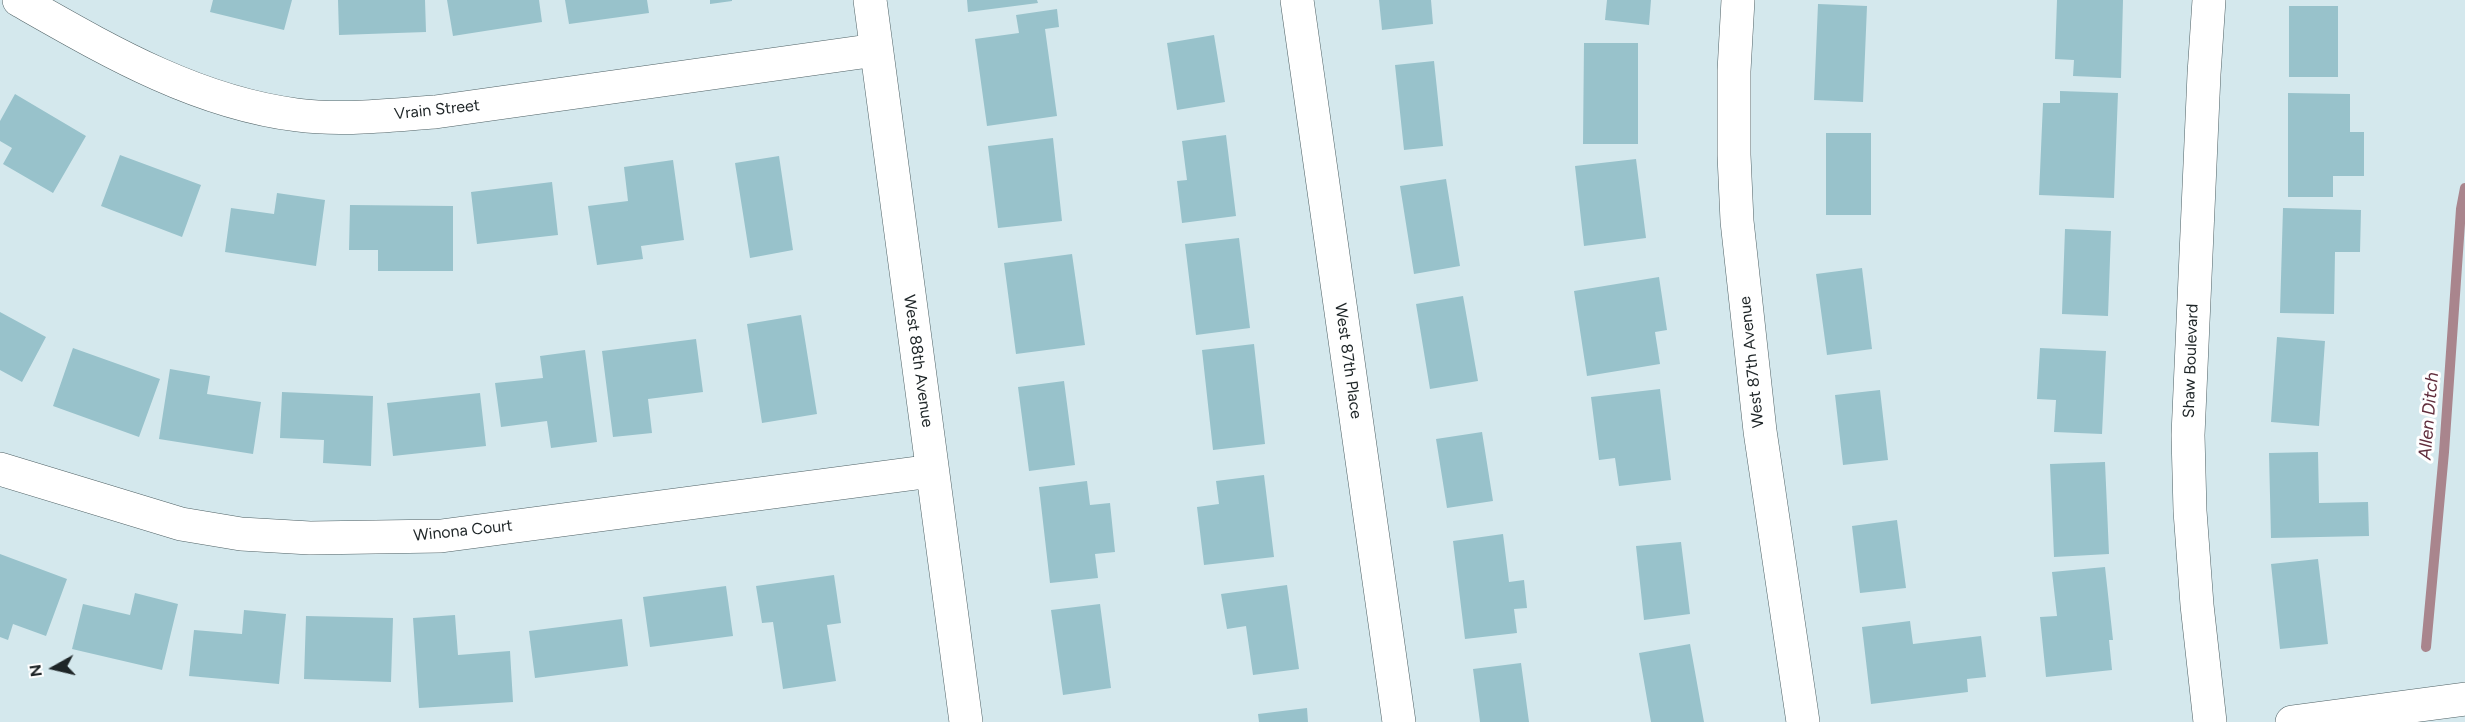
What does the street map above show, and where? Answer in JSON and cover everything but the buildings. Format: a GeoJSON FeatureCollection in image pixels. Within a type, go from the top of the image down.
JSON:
{"type":"FeatureCollection","features":[{"type":"Feature","properties":{"kind":"street","name":"Vrain Street"},"geometry":{"type":"LineString","coordinates":[[19,0],[101,46],[178,84],[228,102],[298,115],[368,117],[435,112],[876,50]]}},
{"type":"Feature","properties":{"kind":"street","name":"West 88th Avenue"},"geometry":{"type":"LineString","coordinates":[[870,0],[966,722]]}},
{"type":"Feature","properties":{"kind":"street","name":"West 87th Place"},"geometry":{"type":"LineString","coordinates":[[1297,0],[1399,722]]}},
{"type":"Feature","properties":{"kind":"street","name":"West 87th Avenue"},"geometry":{"type":"LineString","coordinates":[[1738,0],[1734,71],[1737,221],[1760,431],[1803,722]]}},
{"type":"Feature","properties":{"kind":"street","name":"Shaw Boulevard"},"geometry":{"type":"LineString","coordinates":[[2209,0],[2188,435],[2190,511],[2197,604],[2210,722]]}},
{"type":"Feature","properties":{"kind":"street","name":"Winona Court"},"geometry":{"type":"LineString","coordinates":[[0,469],[181,524],[241,534],[354,538],[441,536],[932,471]]}},
{"type":"Feature","properties":{"kind":"street"},"geometry":{"type":"LineString","coordinates":[[2292,722],[2465,699]]}},
{"type":"Feature","properties":{"kind":"waterway","name":"Allen Ditch"},"geometry":{"type":"LineString","coordinates":[[2426,647],[2444,452],[2461,209],[2465,188]]}}]}
